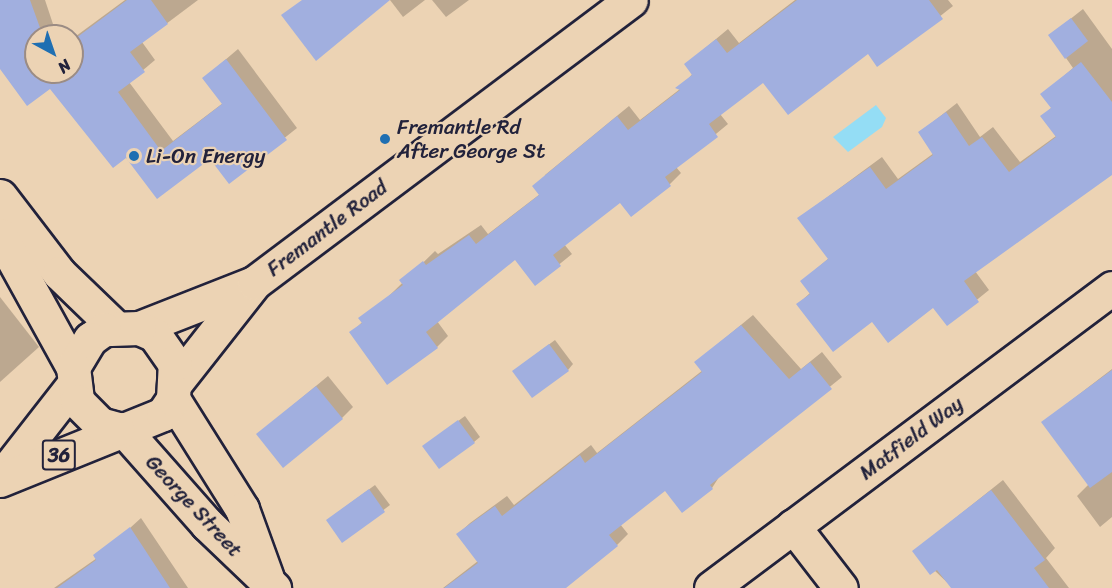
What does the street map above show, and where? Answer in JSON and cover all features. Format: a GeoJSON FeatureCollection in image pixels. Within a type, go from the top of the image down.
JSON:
{"type":"FeatureCollection","features":[{"type":"Feature","properties":{"kind":"main road","name":"Fremantle Road"},"geometry":{"type":"LineString","coordinates":[[175,390],[254,283],[631,0]]}},
{"type":"Feature","properties":{"kind":"main road"},"geometry":{"type":"LineString","coordinates":[[0,196],[59,273],[127,328],[168,348],[175,390],[149,424],[120,429],[87,414],[73,376],[0,235]]}},
{"type":"Feature","properties":{"kind":"main road","name":"Fremantle Road"},"geometry":{"type":"LineString","coordinates":[[127,328],[254,283]]}},
{"type":"Feature","properties":{"kind":"main road","name":"Matfield Way"},"geometry":{"type":"LineString","coordinates":[[711,588],[1112,288]]}},
{"type":"Feature","properties":{"kind":"main road"},"geometry":{"type":"LineString","coordinates":[[73,376],[90,339],[127,328]]}},
{"type":"Feature","properties":{"kind":"main road","name":"36"},"geometry":{"type":"LineString","coordinates":[[0,479],[73,376]]}},
{"type":"Feature","properties":{"kind":"main road","name":"George Street"},"geometry":{"type":"LineString","coordinates":[[175,390],[242,509],[271,584]]}},
{"type":"Feature","properties":{"kind":"main road","name":"36"},"geometry":{"type":"LineString","coordinates":[[0,479],[120,429]]}},
{"type":"Feature","properties":{"kind":"main road","name":"George Street"},"geometry":{"type":"LineString","coordinates":[[120,429],[207,524],[271,584]]}},
{"type":"Feature","properties":{"kind":"main road"},"geometry":{"type":"LineString","coordinates":[[793,526],[841,588]]}},
{"type":"Feature","properties":{"kind":"water"},"geometry":{"type":"Polygon","coordinates":[[[876,105],[886,118],[882,127],[848,152],[833,137],[876,105]]]}},
{"type":"Feature","properties":{"kind":"building"},"geometry":{"type":"Polygon","coordinates":[[[0,0],[30,0],[39,24],[24,24],[24,84],[84,84],[84,32],[127,0],[151,0],[168,24],[130,52],[145,72],[118,92],[161,151],[222,104],[202,78],[226,59],[287,140],[229,184],[210,159],[157,199],[126,158],[113,168],[50,89],[27,106],[0,69],[0,0]]]}},
{"type":"Feature","properties":{"kind":"building"},"geometry":{"type":"Polygon","coordinates":[[[302,0],[390,0],[316,61],[281,15],[302,0]]]}},
{"type":"Feature","properties":{"kind":"building"},"geometry":{"type":"Polygon","coordinates":[[[797,0],[929,0],[943,19],[877,67],[868,54],[788,115],[763,83],[709,124],[718,137],[665,177],[671,186],[631,217],[620,203],[553,255],[561,266],[535,286],[515,260],[426,332],[438,348],[387,385],[349,332],[362,323],[358,318],[403,285],[399,280],[423,261],[426,265],[469,235],[476,244],[539,195],[532,186],[617,116],[628,130],[680,90],[675,88],[692,75],[684,64],[716,39],[727,53],[797,0]]]}},
{"type":"Feature","properties":{"kind":"building"},"geometry":{"type":"Polygon","coordinates":[[[1071,18],[1088,41],[1065,59],[1048,35],[1071,18]]]}},
{"type":"Feature","properties":{"kind":"building"},"geometry":{"type":"Polygon","coordinates":[[[1081,62],[1112,102],[1112,175],[964,281],[979,302],[947,326],[933,308],[888,343],[872,322],[833,352],[796,304],[810,294],[800,281],[828,259],[797,218],[870,167],[886,189],[933,155],[918,132],[946,112],[969,146],[982,137],[1009,172],[1056,137],[1040,116],[1051,108],[1040,94],[1081,62]]]}},
{"type":"Feature","properties":{"kind":"building"},"geometry":{"type":"Polygon","coordinates":[[[741,325],[789,379],[810,362],[832,389],[710,485],[713,489],[682,513],[665,491],[609,535],[618,546],[566,588],[444,588],[478,563],[456,534],[495,506],[502,516],[580,455],[585,463],[702,372],[694,362],[741,325]]]}},
{"type":"Feature","properties":{"kind":"building"},"geometry":{"type":"Polygon","coordinates":[[[549,344],[569,371],[532,398],[512,371],[549,344]]]}},
{"type":"Feature","properties":{"kind":"building"},"geometry":{"type":"Polygon","coordinates":[[[1112,370],[1112,472],[1090,488],[1041,422],[1112,370]]]}},
{"type":"Feature","properties":{"kind":"building"},"geometry":{"type":"Polygon","coordinates":[[[316,386],[343,419],[283,468],[256,434],[316,386]]]}},
{"type":"Feature","properties":{"kind":"building"},"geometry":{"type":"Polygon","coordinates":[[[458,420],[475,443],[439,469],[422,446],[458,420]]]}},
{"type":"Feature","properties":{"kind":"building"},"geometry":{"type":"Polygon","coordinates":[[[369,489],[385,512],[342,543],[326,520],[369,489]]]}},
{"type":"Feature","properties":{"kind":"building"},"geometry":{"type":"Polygon","coordinates":[[[991,490],[1045,560],[1034,568],[1049,588],[951,588],[937,570],[930,575],[912,551],[991,490]]]}},
{"type":"Feature","properties":{"kind":"building"},"geometry":{"type":"Polygon","coordinates":[[[130,527],[170,588],[57,588],[96,560],[93,555],[130,527]]]}},
{"type":"Feature","properties":{"kind":"place","name":"Fremantle Rd After George St"},"geometry":{"type":"Point","coordinates":[385,139]}},
{"type":"Feature","properties":{"kind":"place","name":"Li-On Energy"},"geometry":{"type":"Point","coordinates":[134,156]}}]}
